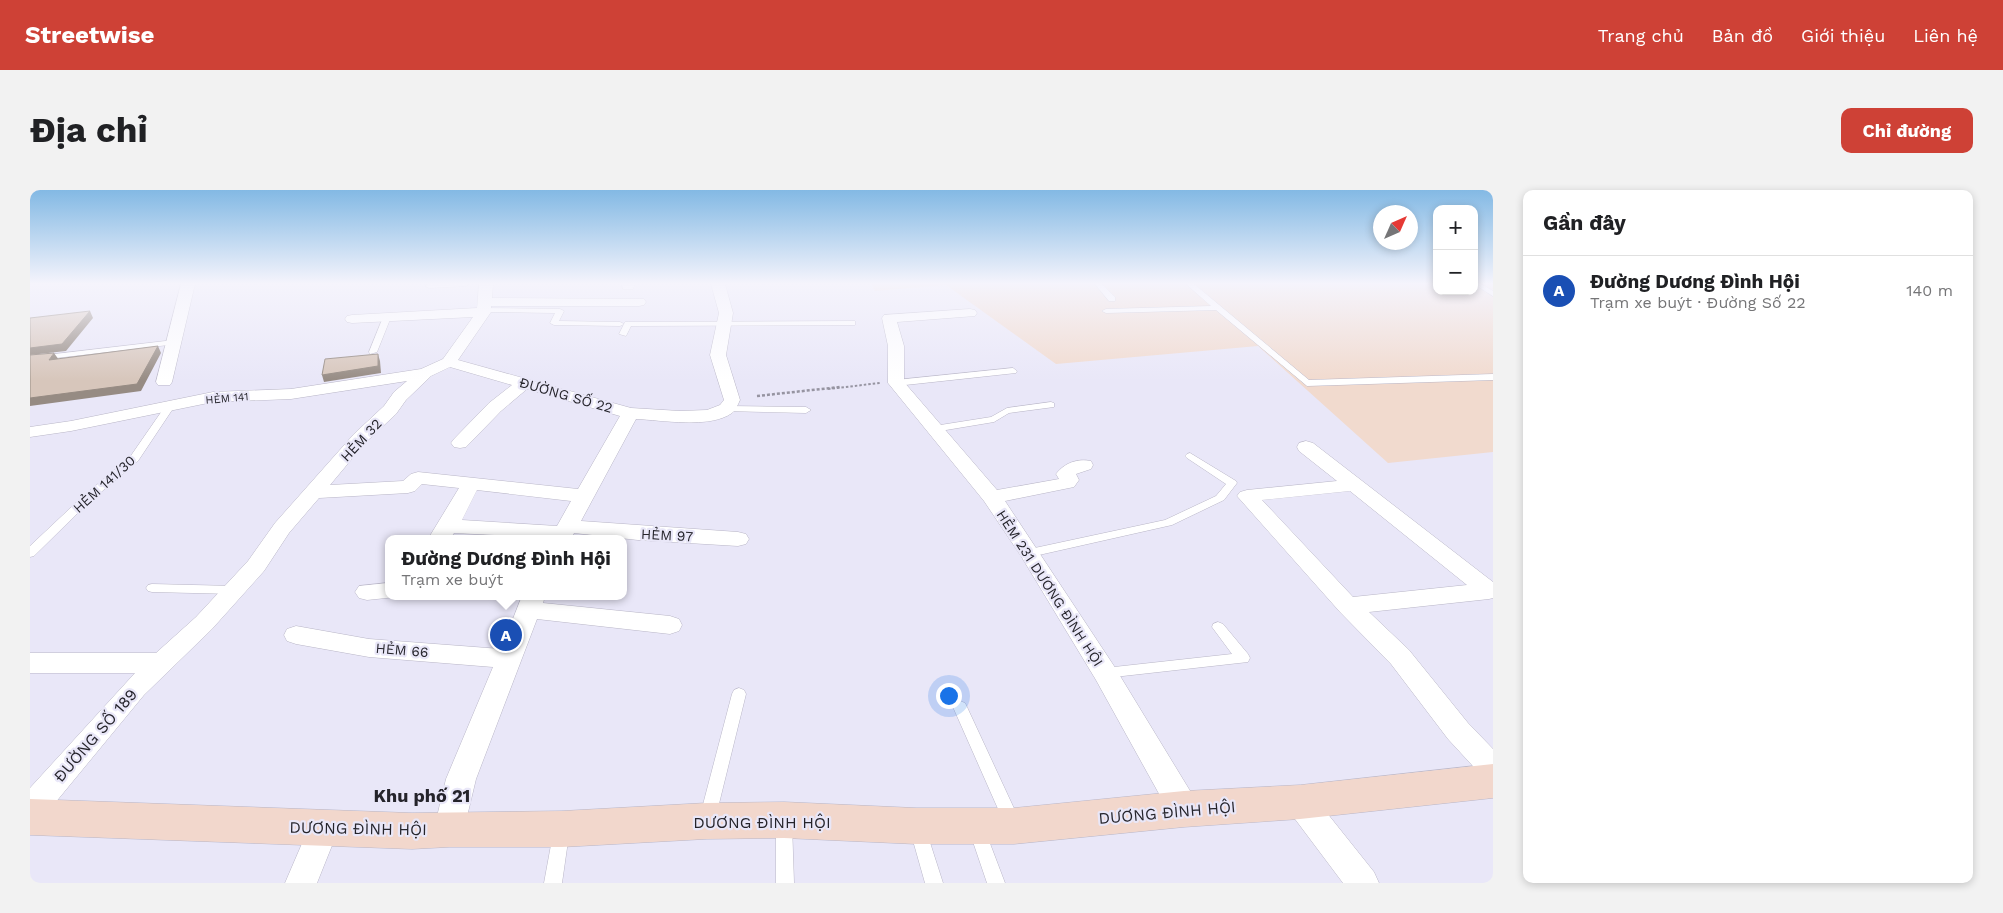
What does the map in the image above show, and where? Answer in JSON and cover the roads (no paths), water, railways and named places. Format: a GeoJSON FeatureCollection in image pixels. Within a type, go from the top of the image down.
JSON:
{"type":"FeatureCollection","features":[{"type":"Feature","properties":{"kind":"street"},"geometry":{"type":"LineString","coordinates":[[164,382],[180,316]]}},
{"type":"Feature","properties":{"kind":"street"},"geometry":{"type":"LineString","coordinates":[[352,319],[389,316]]}},
{"type":"Feature","properties":{"kind":"street"},"geometry":{"type":"LineString","coordinates":[[449,362],[476,316]]}},
{"type":"Feature","properties":{"kind":"street"},"geometry":{"type":"LineString","coordinates":[[630,413],[703,416],[717,414],[730,404],[718,355],[725,316]]}},
{"type":"Feature","properties":{"kind":"street"},"geometry":{"type":"LineString","coordinates":[[896,382],[896,346],[890,318],[917,316]]}},
{"type":"Feature","properties":{"kind":"street","name":"HẺM 32"},"geometry":{"type":"LineString","coordinates":[[282,528],[360,438],[390,410],[400,396],[425,373],[449,362]]}},
{"type":"Feature","properties":{"kind":"street","name":"ĐƯỜNG SỐ 22"},"geometry":{"type":"LineString","coordinates":[[449,362],[630,413],[563,533]]}},
{"type":"Feature","properties":{"kind":"street","name":"HẺM 141"},"geometry":{"type":"LineString","coordinates":[[30,432],[170,407],[213,397],[291,394],[425,373]]}},
{"type":"Feature","properties":{"kind":"street","name":"HẺM 231 DƯƠNG ĐÌNH HỘI"},"geometry":{"type":"LineString","coordinates":[[896,382],[992,497],[1030,553],[1105,673],[1184,809]]}},
{"type":"Feature","properties":{"kind":"street"},"geometry":{"type":"LineString","coordinates":[[460,442],[495,407],[524,383]]}},
{"type":"Feature","properties":{"kind":"street"},"geometry":{"type":"LineString","coordinates":[[1306,446],[1489,592],[1348,606]]}},
{"type":"Feature","properties":{"kind":"street"},"geometry":{"type":"LineString","coordinates":[[992,497],[1067,483],[1069,480],[1066,474],[1069,470],[1084,465]]}},
{"type":"Feature","properties":{"kind":"street"},"geometry":{"type":"LineString","coordinates":[[313,492],[408,487],[418,478],[584,496]]}},
{"type":"Feature","properties":{"kind":"street"},"geometry":{"type":"LineString","coordinates":[[443,532],[471,484]]}},
{"type":"Feature","properties":{"kind":"street"},"geometry":{"type":"LineString","coordinates":[[1354,485],[1247,496],[1348,606],[1400,657],[1458,730],[1493,768]]}},
{"type":"Feature","properties":{"kind":"street","name":"ĐƯỜNG SỐ 189"},"geometry":{"type":"LineString","coordinates":[[30,810],[135,688],[204,623],[256,566],[282,528]]}},
{"type":"Feature","properties":{"kind":"street","name":"HẺM 97"},"geometry":{"type":"LineString","coordinates":[[443,532],[638,534],[738,539]]}},
{"type":"Feature","properties":{"kind":"street"},"geometry":{"type":"LineString","coordinates":[[449,829],[461,779],[532,603],[670,625]]}},
{"type":"Feature","properties":{"kind":"street","name":"HẺM 66"},"geometry":{"type":"LineString","coordinates":[[296,635],[369,648],[509,659]]}},
{"type":"Feature","properties":{"kind":"street"},"geometry":{"type":"LineString","coordinates":[[30,663],[162,663]]}},
{"type":"Feature","properties":{"kind":"street","name":"DƯƠNG ĐÌNH HỘI"},"geometry":{"type":"LineString","coordinates":[[30,817],[412,831],[449,829],[562,829],[706,821],[784,820],[916,826],[1014,826],[1184,809],[1300,802],[1493,781]]}},
{"type":"Feature","properties":{"kind":"street"},"geometry":{"type":"LineString","coordinates":[[1300,802],[1363,883]]}},
{"type":"Feature","properties":{"kind":"street"},"geometry":{"type":"LineString","coordinates":[[301,883],[324,828]]}},
{"type":"Feature","properties":{"kind":"lane"},"geometry":{"type":"LineString","coordinates":[[557,316],[554,322],[620,324]]}},
{"type":"Feature","properties":{"kind":"lane"},"geometry":{"type":"LineString","coordinates":[[1227,316],[1307,383],[1493,376]]}},
{"type":"Feature","properties":{"kind":"lane"},"geometry":{"type":"LineString","coordinates":[[373,352],[386,317]]}},
{"type":"Feature","properties":{"kind":"lane"},"geometry":{"type":"LineString","coordinates":[[623,334],[628,324],[852,323]]}},
{"type":"Feature","properties":{"kind":"lane"},"geometry":{"type":"LineString","coordinates":[[30,358],[174,342]]}},
{"type":"Feature","properties":{"kind":"lane"},"geometry":{"type":"LineString","coordinates":[[896,382],[1013,371]]}},
{"type":"Feature","properties":{"kind":"lane"},"geometry":{"type":"LineString","coordinates":[[730,404],[806,410]]}},
{"type":"Feature","properties":{"kind":"lane"},"geometry":{"type":"LineString","coordinates":[[934,429],[994,420],[1008,411],[1051,405]]}},
{"type":"Feature","properties":{"kind":"lane","name":"HẺM 141/30"},"geometry":{"type":"LineString","coordinates":[[30,553],[84,502],[134,459],[170,407]]}},
{"type":"Feature","properties":{"kind":"lane"},"geometry":{"type":"LineString","coordinates":[[1030,553],[1168,523],[1220,498],[1232,483],[1190,456]]}},
{"type":"Feature","properties":{"kind":"lane"},"geometry":{"type":"LineString","coordinates":[[152,588],[234,590]]}},
{"type":"Feature","properties":{"kind":"lane"},"geometry":{"type":"LineString","coordinates":[[1105,673],[1243,658],[1218,627]]}},
{"type":"Feature","properties":{"kind":"lane"},"geometry":{"type":"LineString","coordinates":[[706,821],[739,694]]}},
{"type":"Feature","properties":{"kind":"lane"},"geometry":{"type":"LineString","coordinates":[[960,707],[1014,826]]}},
{"type":"Feature","properties":{"kind":"lane"},"geometry":{"type":"LineString","coordinates":[[784,820],[785,883]]}},
{"type":"Feature","properties":{"kind":"lane"},"geometry":{"type":"LineString","coordinates":[[916,826],[934,883]]}},
{"type":"Feature","properties":{"kind":"lane"},"geometry":{"type":"LineString","coordinates":[[976,826],[996,883]]}},
{"type":"Feature","properties":{"kind":"lane"},"geometry":{"type":"LineString","coordinates":[[553,883],[562,829]]}},
{"type":"Feature","properties":{"kind":"place","name":"Đường Dương Đình Hội"},"geometry":{"type":"Point","coordinates":[506,635]}},
{"type":"Feature","properties":{"kind":"district","name":"Khu phố 21"},"geometry":{"type":"Point","coordinates":[422,796]}}]}
